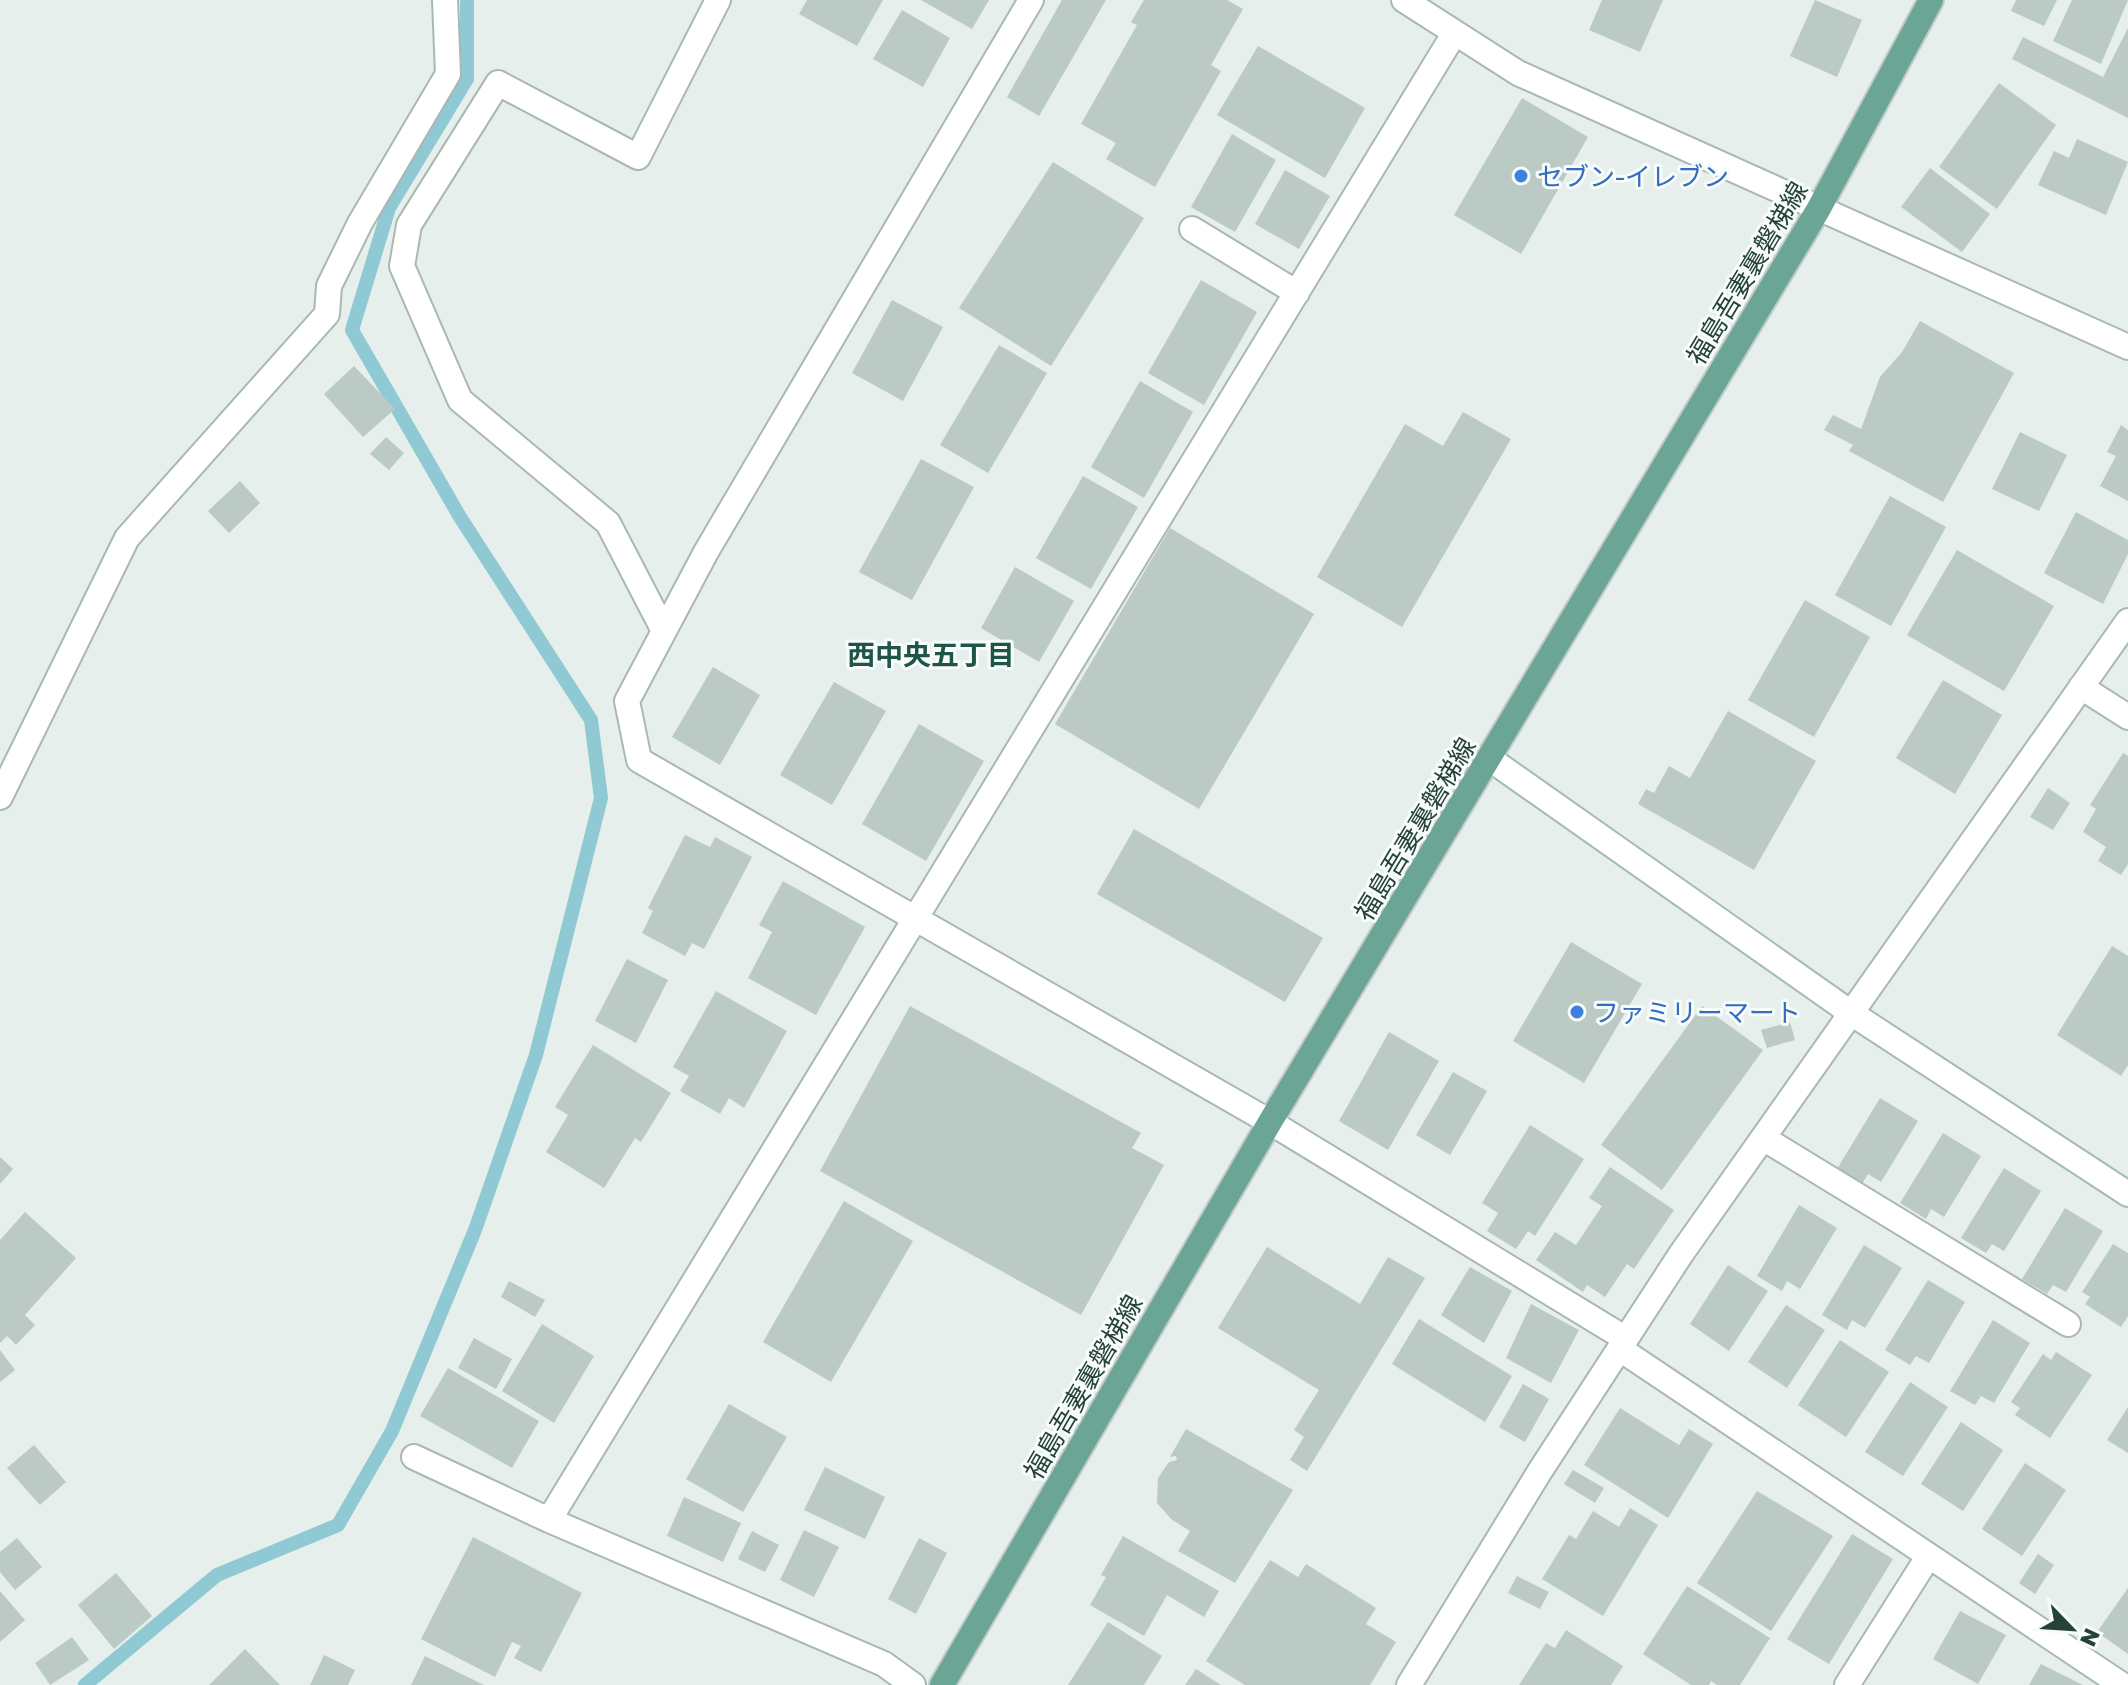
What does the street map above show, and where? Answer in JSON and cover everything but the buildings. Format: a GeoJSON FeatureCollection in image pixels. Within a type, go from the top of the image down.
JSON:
{"type":"FeatureCollection","features":[{"type":"Feature","properties":{"kind":"main road","name":"福島吾妻裏磐梯線"},"geometry":{"type":"LineString","coordinates":[[942,1685],[1270,1122],[1818,210],[1931,0]]}},
{"type":"Feature","properties":{"kind":"street"},"geometry":{"type":"LineString","coordinates":[[0,797],[127,538],[327,314],[329,286],[360,223],[448,74],[445,0]]}},
{"type":"Feature","properties":{"kind":"street"},"geometry":{"type":"LineString","coordinates":[[664,631],[608,523],[460,400],[402,266],[409,225],[498,83],[638,157],[718,0]]}},
{"type":"Feature","properties":{"kind":"street"},"geometry":{"type":"LineString","coordinates":[[1031,0],[706,552],[627,701],[639,760],[1270,1122],[1623,1344],[1928,1557],[2122,1685]]}},
{"type":"Feature","properties":{"kind":"street"},"geometry":{"type":"LineString","coordinates":[[1404,0],[1518,73],[2128,347]]}},
{"type":"Feature","properties":{"kind":"street"},"geometry":{"type":"LineString","coordinates":[[549,1520],[1454,34]]}},
{"type":"Feature","properties":{"kind":"street"},"geometry":{"type":"LineString","coordinates":[[1192,229],[1297,293]]}},
{"type":"Feature","properties":{"kind":"street"},"geometry":{"type":"LineString","coordinates":[[1409,1685],[1623,1344],[1763,1138],[2128,621]]}},
{"type":"Feature","properties":{"kind":"street"},"geometry":{"type":"LineString","coordinates":[[2081,687],[2128,717]]}},
{"type":"Feature","properties":{"kind":"street"},"geometry":{"type":"LineString","coordinates":[[1490,759],[1851,1013],[2128,1194]]}},
{"type":"Feature","properties":{"kind":"street"},"geometry":{"type":"LineString","coordinates":[[1763,1138],[2068,1324]]}},
{"type":"Feature","properties":{"kind":"street"},"geometry":{"type":"LineString","coordinates":[[414,1457],[549,1520],[884,1664],[913,1685]]}},
{"type":"Feature","properties":{"kind":"street"},"geometry":{"type":"LineString","coordinates":[[1847,1685],[1928,1557]]}},
{"type":"Feature","properties":{"kind":"waterway"},"geometry":{"type":"LineString","coordinates":[[85,1685],[217,1575],[338,1525],[392,1431],[475,1230],[536,1055],[601,798],[591,720],[460,517],[352,330],[389,208],[467,79],[467,0]]}},
{"type":"Feature","properties":{"kind":"place","name":"セブン-イレブン"},"geometry":{"type":"Point","coordinates":[1521,176]}},
{"type":"Feature","properties":{"kind":"place","name":"ファミリーマート"},"geometry":{"type":"Point","coordinates":[1577,1012]}},
{"type":"Feature","properties":{"kind":"district","name":"西中央五丁目"},"geometry":{"type":"Point","coordinates":[931,654]}}]}
